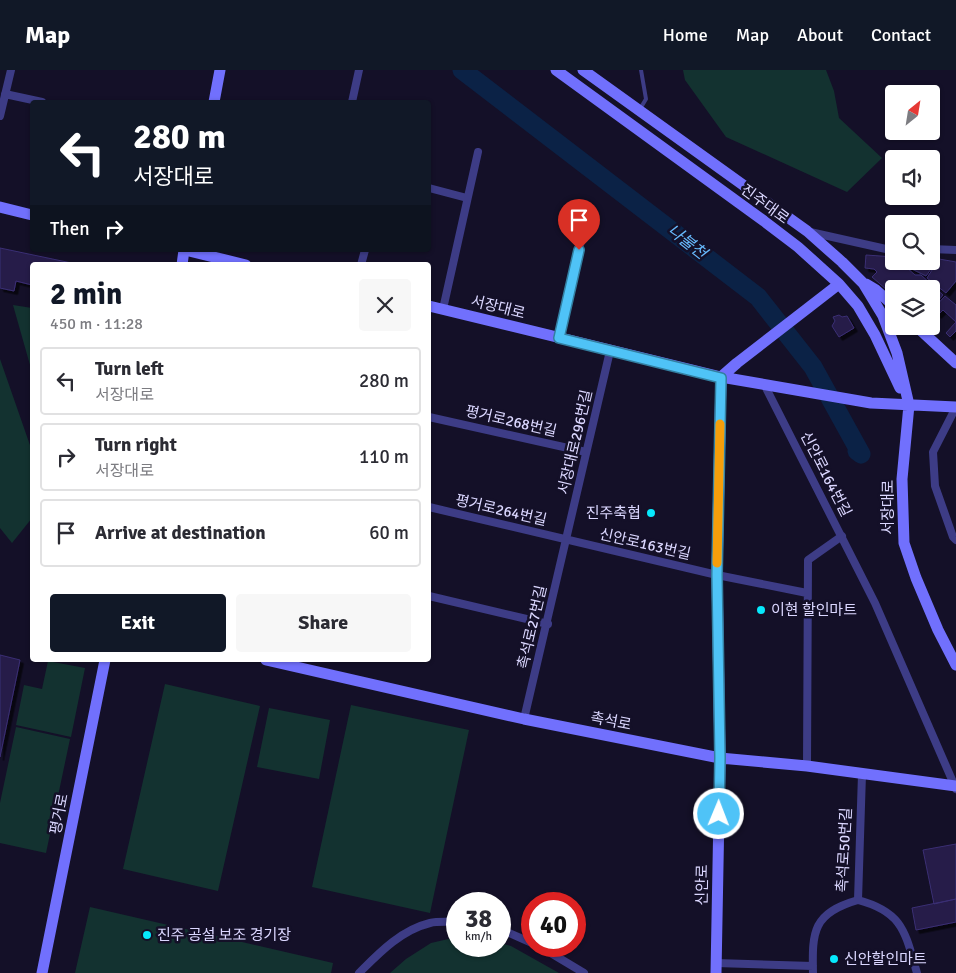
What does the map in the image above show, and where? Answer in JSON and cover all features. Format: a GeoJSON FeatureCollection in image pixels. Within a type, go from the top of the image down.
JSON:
{"type":"FeatureCollection","features":[{"type":"Feature","properties":{"kind":"street"},"geometry":{"type":"LineString","coordinates":[[0,116],[11,70]]}},
{"type":"Feature","properties":{"kind":"street"},"geometry":{"type":"LineString","coordinates":[[214,100],[220,70]]}},
{"type":"Feature","properties":{"kind":"street"},"geometry":{"type":"LineString","coordinates":[[352,100],[359,70]]}},
{"type":"Feature","properties":{"kind":"street","name":"진주대로"},"geometry":{"type":"LineString","coordinates":[[556,70],[764,221],[798,247],[839,284],[862,314],[909,405]]}},
{"type":"Feature","properties":{"kind":"street","name":"진주대로"},"geometry":{"type":"LineString","coordinates":[[583,70],[807,231],[863,283],[883,316],[897,352],[909,405]]}},
{"type":"Feature","properties":{"kind":"street"},"geometry":{"type":"LineString","coordinates":[[5,94],[33,100]]}},
{"type":"Feature","properties":{"kind":"street"},"geometry":{"type":"LineString","coordinates":[[443,309],[478,152]]}},
{"type":"Feature","properties":{"kind":"street"},"geometry":{"type":"LineString","coordinates":[[431,189],[467,198]]}},
{"type":"Feature","properties":{"kind":"street"},"geometry":{"type":"LineString","coordinates":[[0,207],[30,214]]}},
{"type":"Feature","properties":{"kind":"street"},"geometry":{"type":"LineString","coordinates":[[807,231],[885,249]]}},
{"type":"Feature","properties":{"kind":"street"},"geometry":{"type":"LineString","coordinates":[[559,338],[583,232]]}},
{"type":"Feature","properties":{"kind":"street"},"geometry":{"type":"LineString","coordinates":[[940,249],[956,250]]}},
{"type":"Feature","properties":{"kind":"street"},"geometry":{"type":"LineString","coordinates":[[193,252],[234,262]]}},
{"type":"Feature","properties":{"kind":"street"},"geometry":{"type":"LineString","coordinates":[[863,283],[876,290],[885,298]]}},
{"type":"Feature","properties":{"kind":"street"},"geometry":{"type":"LineString","coordinates":[[721,378],[737,363],[839,284]]}},
{"type":"Feature","properties":{"kind":"street","name":"서장대로"},"geometry":{"type":"LineString","coordinates":[[431,306],[721,378],[871,403],[909,405],[902,479],[904,543],[923,596],[956,665]]}},
{"type":"Feature","properties":{"kind":"street"},"geometry":{"type":"LineString","coordinates":[[926,335],[956,363]]}},
{"type":"Feature","properties":{"kind":"street","name":"서장대로296번길"},"geometry":{"type":"LineString","coordinates":[[567,540],[610,350]]}},
{"type":"Feature","properties":{"kind":"street","name":"신안로"},"geometry":{"type":"LineString","coordinates":[[716,968],[720,758],[717,575],[721,378]]}},
{"type":"Feature","properties":{"kind":"street","name":"신안로164번길"},"geometry":{"type":"LineString","coordinates":[[765,386],[842,536],[808,560],[807,766]]}},
{"type":"Feature","properties":{"kind":"street"},"geometry":{"type":"LineString","coordinates":[[909,405],[956,407],[933,452],[935,486],[956,540]]}},
{"type":"Feature","properties":{"kind":"street","name":"평거로268번길"},"geometry":{"type":"LineString","coordinates":[[431,417],[586,452]]}},
{"type":"Feature","properties":{"kind":"street","name":"평거로264번길"},"geometry":{"type":"LineString","coordinates":[[431,507],[567,540]]}},
{"type":"Feature","properties":{"kind":"street","name":"촉석로"},"geometry":{"type":"LineString","coordinates":[[842,536],[875,603],[956,788]]}},
{"type":"Feature","properties":{"kind":"street","name":"신안로163번길"},"geometry":{"type":"LineString","coordinates":[[567,540],[717,575]]}},
{"type":"Feature","properties":{"kind":"street","name":"촉석로27번길"},"geometry":{"type":"LineString","coordinates":[[524,720],[567,540]]}},
{"type":"Feature","properties":{"kind":"street"},"geometry":{"type":"LineString","coordinates":[[717,575],[807,593]]}},
{"type":"Feature","properties":{"kind":"street"},"geometry":{"type":"LineString","coordinates":[[431,596],[548,624]]}},
{"type":"Feature","properties":{"kind":"street","name":"평거로"},"geometry":{"type":"LineString","coordinates":[[42,973],[105,662]]}},
{"type":"Feature","properties":{"kind":"street","name":"촉석로"},"geometry":{"type":"LineString","coordinates":[[293,663],[524,720],[720,758],[807,766],[956,788]]}},
{"type":"Feature","properties":{"kind":"street","name":"촉석로50번길"},"geometry":{"type":"LineString","coordinates":[[813,969],[815,932],[822,918],[839,905],[858,900],[862,774]]}},
{"type":"Feature","properties":{"kind":"street"},"geometry":{"type":"LineString","coordinates":[[858,900],[874,904],[890,914],[901,925],[917,973]]}},
{"type":"Feature","properties":{"kind":"street"},"geometry":{"type":"LineString","coordinates":[[359,973],[380,952],[405,934],[430,923],[446,922]]}},
{"type":"Feature","properties":{"kind":"street"},"geometry":{"type":"LineString","coordinates":[[557,957],[584,973]]}},
{"type":"Feature","properties":{"kind":"street"},"geometry":{"type":"LineString","coordinates":[[716,968],[813,969]]}},
{"type":"Feature","properties":{"kind":"lane"},"geometry":{"type":"LineString","coordinates":[[639,110],[646,99],[641,70]]}},
{"type":"Feature","properties":{"kind":"green space"},"geometry":{"type":"Polygon","coordinates":[[[683,70],[826,70],[834,91],[839,118],[882,158],[847,192],[726,137],[685,80],[683,70]]]}},
{"type":"Feature","properties":{"kind":"green space"},"geometry":{"type":"Polygon","coordinates":[[[13,305],[30,308],[30,365],[13,305]]]}},
{"type":"Feature","properties":{"kind":"green space"},"geometry":{"type":"Polygon","coordinates":[[[0,359],[30,445],[30,520],[12,543],[0,528],[0,359]]]}},
{"type":"Feature","properties":{"kind":"green space"},"geometry":{"type":"Polygon","coordinates":[[[48,662],[85,668],[71,737],[16,725],[24,685],[42,689],[48,662]]]}},
{"type":"Feature","properties":{"kind":"green space"},"geometry":{"type":"Polygon","coordinates":[[[165,684],[260,706],[218,891],[123,869],[165,684]]]}},
{"type":"Feature","properties":{"kind":"green space"},"geometry":{"type":"Polygon","coordinates":[[[351,705],[469,730],[430,913],[312,887],[351,705]]]}},
{"type":"Feature","properties":{"kind":"green space"},"geometry":{"type":"Polygon","coordinates":[[[269,708],[330,720],[319,779],[257,767],[269,708]]]}},
{"type":"Feature","properties":{"kind":"green space"},"geometry":{"type":"Polygon","coordinates":[[[16,727],[70,739],[46,853],[0,843],[0,803],[16,727]]]}},
{"type":"Feature","properties":{"kind":"green space","name":"진주 공설 보조 경기장"},"geometry":{"type":"Polygon","coordinates":[[[90,907],[333,963],[331,973],[75,973],[90,907]]]}},
{"type":"Feature","properties":{"kind":"green space"},"geometry":{"type":"Polygon","coordinates":[[[446,940],[446,957],[511,957],[511,946],[521,952],[521,957],[531,957],[559,973],[390,973],[406,959],[431,943],[446,940]]]}},
{"type":"Feature","properties":{"kind":"building"},"geometry":{"type":"Polygon","coordinates":[[[0,248],[67,262],[30,262],[30,284],[16,281],[14,291],[0,288],[0,248]]]}},
{"type":"Feature","properties":{"kind":"building"},"geometry":{"type":"Polygon","coordinates":[[[866,255],[885,256],[885,270],[909,270],[915,275],[921,275],[926,280],[885,280],[885,288],[872,277],[877,272],[874,269],[865,268],[866,255]]]}},
{"type":"Feature","properties":{"kind":"building"},"geometry":{"type":"Polygon","coordinates":[[[940,259],[956,262],[956,281],[946,293],[940,288],[940,280],[930,280],[927,278],[932,270],[940,270],[940,259]]]}},
{"type":"Feature","properties":{"kind":"building"},"geometry":{"type":"Polygon","coordinates":[[[914,270],[930,270],[926,276],[914,270]]]}},
{"type":"Feature","properties":{"kind":"building"},"geometry":{"type":"Polygon","coordinates":[[[945,296],[956,305],[956,322],[943,310],[940,313],[940,301],[945,296]]]}},
{"type":"Feature","properties":{"kind":"building"},"geometry":{"type":"Polygon","coordinates":[[[839,315],[842,317],[847,316],[854,328],[839,337],[832,326],[835,321],[833,317],[839,315]]]}},
{"type":"Feature","properties":{"kind":"building"},"geometry":{"type":"Polygon","coordinates":[[[956,322],[956,331],[950,337],[946,333],[956,322]]]}},
{"type":"Feature","properties":{"kind":"building"},"geometry":{"type":"Polygon","coordinates":[[[0,655],[20,660],[0,757],[0,655]]]}},
{"type":"Feature","properties":{"kind":"building"},"geometry":{"type":"Polygon","coordinates":[[[956,844],[956,899],[934,904],[923,850],[956,844]]]}},
{"type":"Feature","properties":{"kind":"building"},"geometry":{"type":"Polygon","coordinates":[[[956,899],[956,922],[916,930],[912,908],[956,899]]]}},
{"type":"Feature","properties":{"kind":"waterway","name":"나불천"},"geometry":{"type":"LineString","coordinates":[[462,70],[758,297],[813,367],[861,454],[857,451]]}},
{"type":"Feature","properties":{"kind":"slow traffic"},"geometry":{"type":"LineString","coordinates":[[717,563],[720,424]]}},
{"type":"Feature","properties":{"kind":"place","name":"진주축협"},"geometry":{"type":"Point","coordinates":[651,513]}},
{"type":"Feature","properties":{"kind":"place","name":"이현 할인마트"},"geometry":{"type":"Point","coordinates":[761,610]}},
{"type":"Feature","properties":{"kind":"place","name":"진주 공설 보조 경기장"},"geometry":{"type":"Point","coordinates":[147,935]}},
{"type":"Feature","properties":{"kind":"place","name":"신안할인마트"},"geometry":{"type":"Point","coordinates":[834,959]}},
{"type":"Feature","properties":{"kind":"route"},"geometry":{"type":"LineString","coordinates":[[579,250],[559,338],[721,378],[717,575],[719,814]]}}]}
